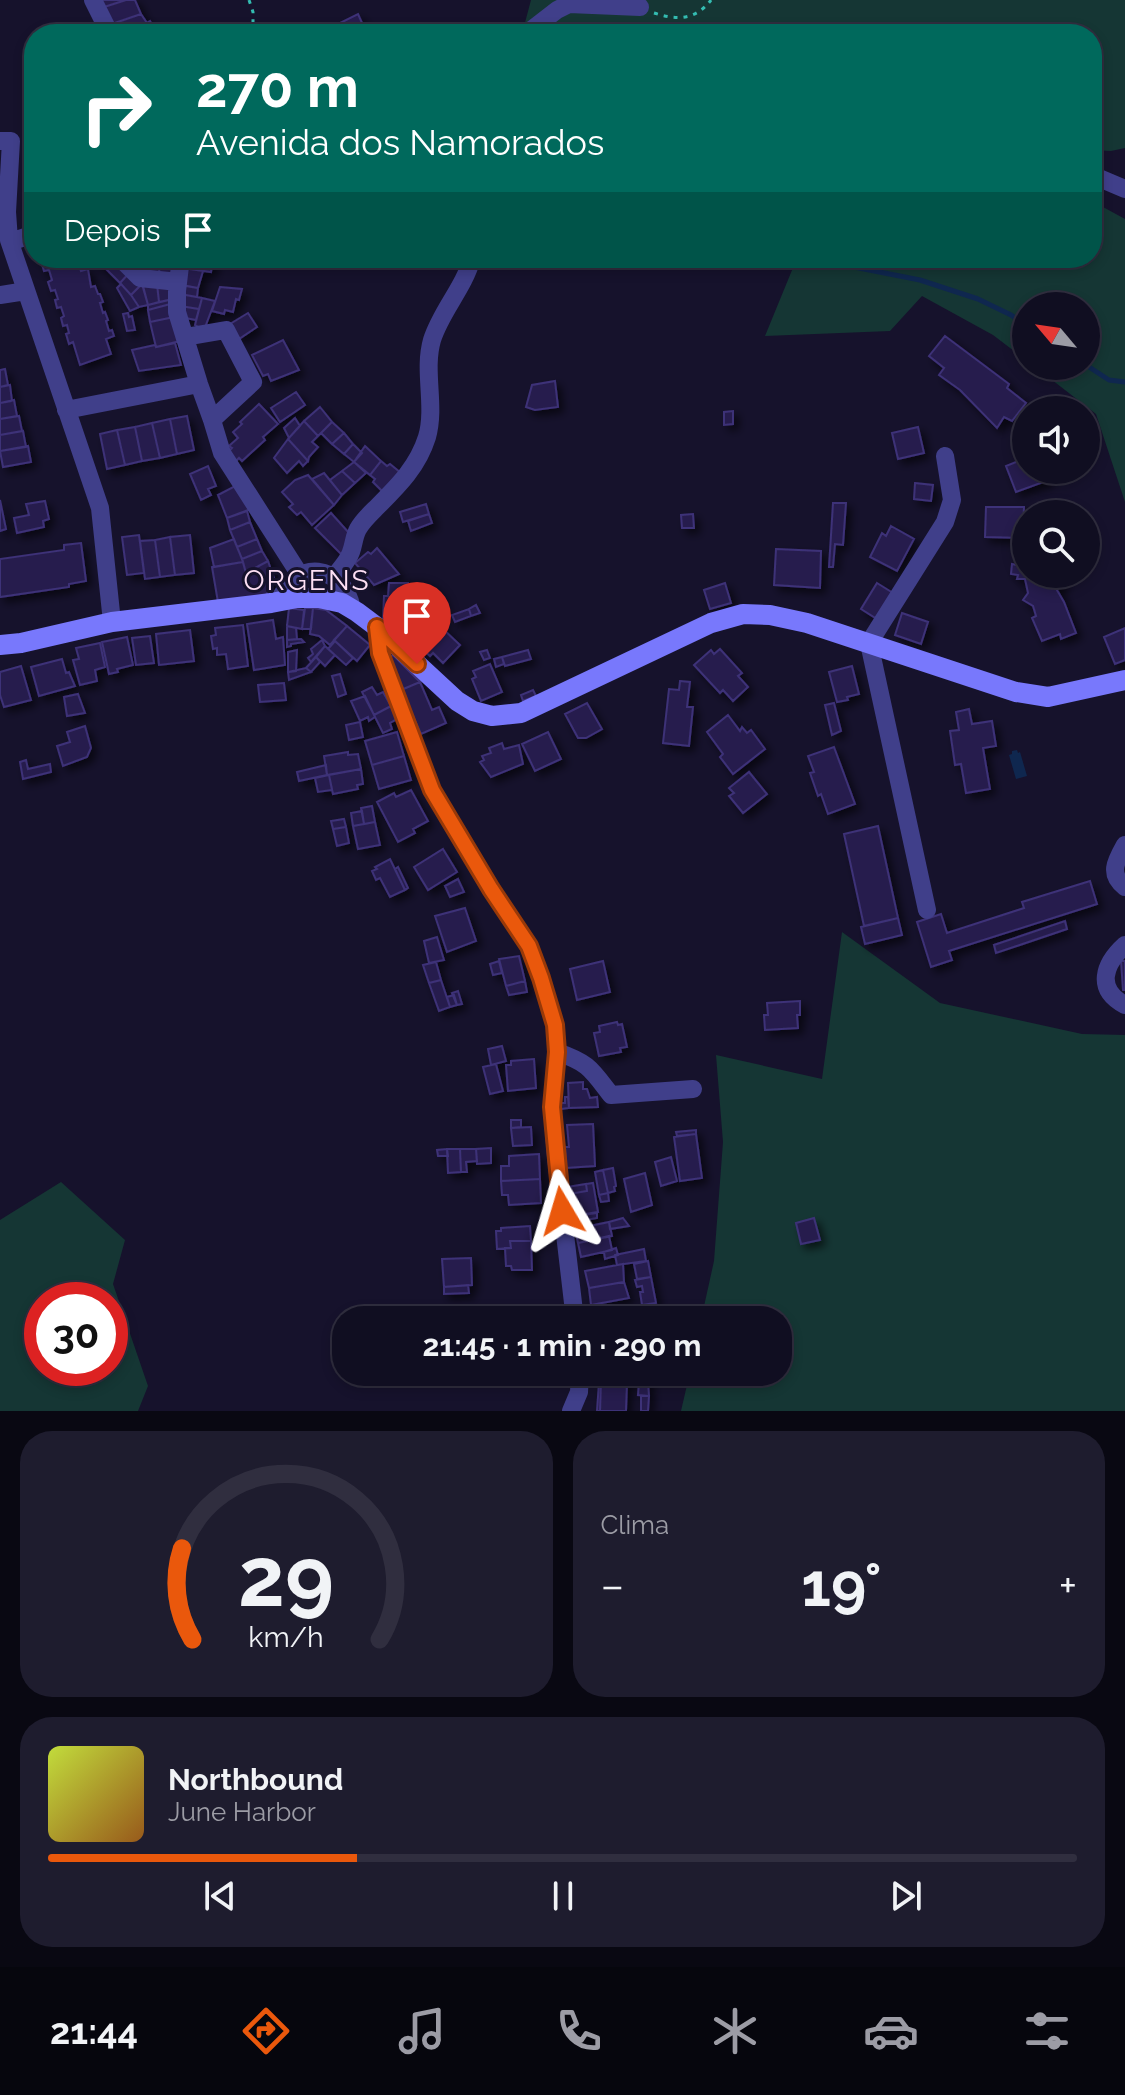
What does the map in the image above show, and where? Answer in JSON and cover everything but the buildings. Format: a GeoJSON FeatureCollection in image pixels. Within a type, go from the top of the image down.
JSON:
{"type":"FeatureCollection","features":[{"type":"Feature","properties":{"kind":"street"},"geometry":{"type":"LineString","coordinates":[[93,0],[105,24]]}},
{"type":"Feature","properties":{"kind":"street"},"geometry":{"type":"LineString","coordinates":[[539,24],[569,4],[640,7]]}},
{"type":"Feature","properties":{"kind":"street"},"geometry":{"type":"LineString","coordinates":[[6,141],[10,242],[100,508],[112,622]]}},
{"type":"Feature","properties":{"kind":"street"},"geometry":{"type":"LineString","coordinates":[[1102,176],[1125,173]]}},
{"type":"Feature","properties":{"kind":"street"},"geometry":{"type":"LineString","coordinates":[[1102,179],[1125,189]]}},
{"type":"Feature","properties":{"kind":"street"},"geometry":{"type":"LineString","coordinates":[[10,242],[24,237]]}},
{"type":"Feature","properties":{"kind":"street"},"geometry":{"type":"LineString","coordinates":[[130,268],[140,278],[178,282]]}},
{"type":"Feature","properties":{"kind":"street"},"geometry":{"type":"LineString","coordinates":[[180,268],[177,312],[180,328],[222,453],[300,575]]}},
{"type":"Feature","properties":{"kind":"street"},"geometry":{"type":"LineString","coordinates":[[334,577],[350,556],[357,531],[366,518],[407,477],[418,459],[428,435],[432,340],[469,268]]}},
{"type":"Feature","properties":{"kind":"street"},"geometry":{"type":"LineString","coordinates":[[0,295],[26,291]]}},
{"type":"Feature","properties":{"kind":"street"},"geometry":{"type":"LineString","coordinates":[[185,337],[226,330],[253,382],[212,420]]}},
{"type":"Feature","properties":{"kind":"street"},"geometry":{"type":"LineString","coordinates":[[66,410],[199,384]]}},
{"type":"Feature","properties":{"kind":"street"},"geometry":{"type":"LineString","coordinates":[[927,910],[869,643],[945,522],[952,500],[945,456]]}},
{"type":"Feature","properties":{"kind":"street"},"geometry":{"type":"LineString","coordinates":[[279,602],[290,582],[300,575],[323,573],[343,585],[352,609]]}},
{"type":"Feature","properties":{"kind":"street"},"geometry":{"type":"LineString","coordinates":[[0,645],[112,622],[297,598],[319,598],[342,603],[352,609],[377,627],[457,701],[473,711],[492,716],[521,713],[711,623],[743,614],[770,615],[807,623],[1016,692],[1048,697],[1125,680]]}},
{"type":"Feature","properties":{"kind":"street"},"geometry":{"type":"LineString","coordinates":[[377,627],[380,653],[432,790],[529,946],[555,1025],[557,1052],[552,1107],[573,1306]]}},
{"type":"Feature","properties":{"kind":"street"},"geometry":{"type":"LineString","coordinates":[[1125,845],[1114,870],[1117,880],[1125,887]]}},
{"type":"Feature","properties":{"kind":"street"},"geometry":{"type":"LineString","coordinates":[[1125,945],[1107,965],[1105,978],[1107,988],[1125,1005]]}},
{"type":"Feature","properties":{"kind":"street"},"geometry":{"type":"LineString","coordinates":[[557,1052],[580,1060],[611,1095],[693,1089]]}},
{"type":"Feature","properties":{"kind":"street"},"geometry":{"type":"LineString","coordinates":[[571,1411],[579,1386]]}},
{"type":"Feature","properties":{"kind":"path"},"geometry":{"type":"LineString","coordinates":[[249,0],[253,24]]}},
{"type":"Feature","properties":{"kind":"path"},"geometry":{"type":"LineString","coordinates":[[640,7],[676,19],[690,16],[706,7],[711,0]]}},
{"type":"Feature","properties":{"kind":"green space"},"geometry":{"type":"Polygon","coordinates":[[[531,0],[1125,0],[1125,148],[1102,151],[1102,24],[525,24],[531,0]]]}},
{"type":"Feature","properties":{"kind":"green space"},"geometry":{"type":"Polygon","coordinates":[[[1102,206],[1125,219],[1125,502],[1100,426],[1100,396],[1073,396],[1052,380],[1100,380],[1100,292],[1012,292],[1012,349],[993,335],[922,296],[890,331],[765,336],[793,268],[1102,268],[1102,206]]]}},
{"type":"Feature","properties":{"kind":"green space"},"geometry":{"type":"Polygon","coordinates":[[[842,932],[940,1003],[1082,1034],[1125,1035],[1125,1411],[681,1411],[687,1386],[792,1386],[792,1306],[704,1306],[714,1261],[723,1142],[716,1055],[822,1079],[842,932]]]}},
{"type":"Feature","properties":{"kind":"green space"},"geometry":{"type":"Polygon","coordinates":[[[61,1182],[125,1240],[114,1282],[24,1282],[24,1386],[128,1386],[128,1328],[148,1386],[138,1411],[0,1411],[0,1220],[61,1182]]]}},
{"type":"Feature","properties":{"kind":"water"},"geometry":{"type":"Polygon","coordinates":[[[1017,750],[1027,776],[1016,779],[1009,755],[1017,750]]]}},
{"type":"Feature","properties":{"kind":"waterway"},"geometry":{"type":"LineString","coordinates":[[859,268],[920,280],[978,299],[1012,316]]}},
{"type":"Feature","properties":{"kind":"waterway"},"geometry":{"type":"LineString","coordinates":[[1100,374],[1109,380],[1125,382]]}},
{"type":"Feature","properties":{"kind":"district","name":"ORGENS"},"geometry":{"type":"Point","coordinates":[307,580]}},
{"type":"Feature","properties":{"kind":"route"},"geometry":{"type":"LineString","coordinates":[[417,664],[377,627],[380,653],[432,790],[529,946],[541,978],[555,1025],[557,1052],[552,1107],[562,1211]]}}]}
